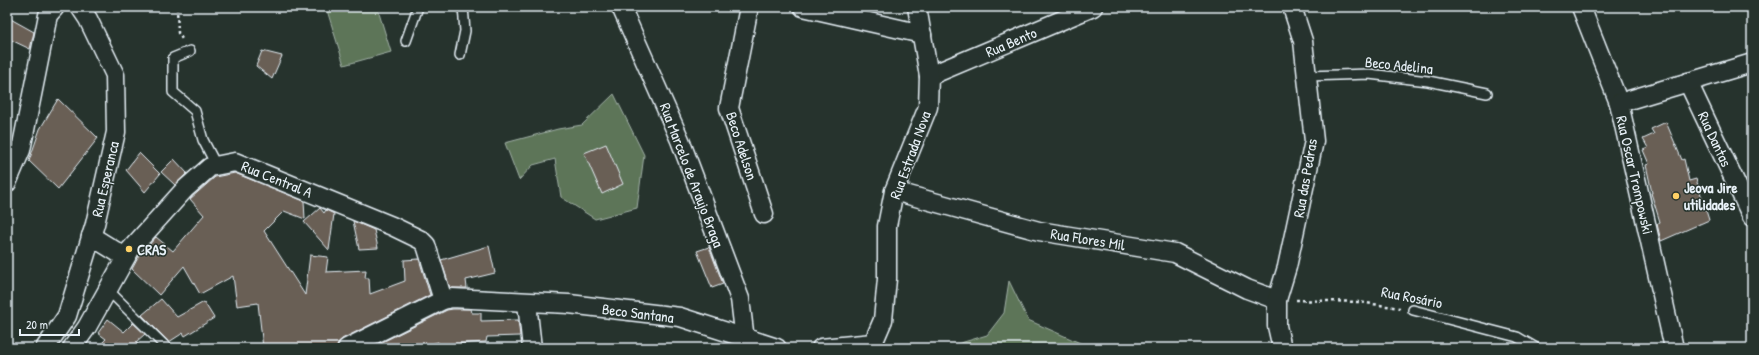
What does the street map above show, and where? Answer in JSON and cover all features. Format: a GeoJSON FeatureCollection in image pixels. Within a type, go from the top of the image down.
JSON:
{"type":"FeatureCollection","features":[{"type":"Feature","properties":{"kind":"street"},"geometry":{"type":"LineString","coordinates":[[9,174],[21,150],[48,15],[55,7]]}},
{"type":"Feature","properties":{"kind":"street","name":"Rua Esperanca"},"geometry":{"type":"LineString","coordinates":[[45,348],[67,316],[91,236],[116,132],[115,76],[88,19],[80,7]]}},
{"type":"Feature","properties":{"kind":"street","name":"Rua Marcelo de Araujo Braga"},"geometry":{"type":"LineString","coordinates":[[622,7],[680,140],[740,299],[746,343]]}},
{"type":"Feature","properties":{"kind":"street","name":"Beco Adelson"},"geometry":{"type":"LineString","coordinates":[[749,7],[729,108],[764,214]]}},
{"type":"Feature","properties":{"kind":"street"},"geometry":{"type":"LineString","coordinates":[[803,7],[922,34]]}},
{"type":"Feature","properties":{"kind":"street","name":"Rua Estrada Nova"},"geometry":{"type":"LineString","coordinates":[[872,345],[883,320],[887,279],[887,226],[894,191],[928,107],[928,76],[917,7]]}},
{"type":"Feature","properties":{"kind":"street","name":"Rua Bento"},"geometry":{"type":"LineString","coordinates":[[928,76],[1092,7]]}},
{"type":"Feature","properties":{"kind":"street","name":"Rua das Pedras"},"geometry":{"type":"LineString","coordinates":[[1282,348],[1277,326],[1278,300],[1287,267],[1314,141],[1303,41],[1292,7]]}},
{"type":"Feature","properties":{"kind":"street","name":"Rua Oscar Trompowski"},"geometry":{"type":"LineString","coordinates":[[1581,7],[1618,103],[1674,348]]}},
{"type":"Feature","properties":{"kind":"street"},"geometry":{"type":"LineString","coordinates":[[1618,103],[1752,63]]}},
{"type":"Feature","properties":{"kind":"street","name":"Rua Dantas"},"geometry":{"type":"LineString","coordinates":[[1688,82],[1752,217]]}},
{"type":"Feature","properties":{"kind":"street","name":"Rua Central A"},"geometry":{"type":"LineString","coordinates":[[72,348],[86,327],[125,257],[185,189],[210,167],[235,162],[384,223],[420,240],[426,245],[443,300]]}},
{"type":"Feature","properties":{"kind":"street","name":"Rua Flores Mil"},"geometry":{"type":"LineString","coordinates":[[894,191],[1039,231],[1175,252],[1247,289],[1278,300]]}},
{"type":"Feature","properties":{"kind":"street"},"geometry":{"type":"LineString","coordinates":[[91,236],[125,257]]}},
{"type":"Feature","properties":{"kind":"street","name":"Beco Santana"},"geometry":{"type":"LineString","coordinates":[[443,300],[452,298],[569,304],[680,317],[746,343],[776,348]]}},
{"type":"Feature","properties":{"kind":"street"},"geometry":{"type":"LineString","coordinates":[[347,348],[443,300]]}},
{"type":"Feature","properties":{"kind":"street"},"geometry":{"type":"LineString","coordinates":[[527,303],[532,348]]}},
{"type":"Feature","properties":{"kind":"street"},"geometry":{"type":"LineString","coordinates":[[821,348],[872,345]]}},
{"type":"Feature","properties":{"kind":"lane"},"geometry":{"type":"LineString","coordinates":[[406,40],[418,7]]}},
{"type":"Feature","properties":{"kind":"lane"},"geometry":{"type":"LineString","coordinates":[[460,56],[465,31],[464,7]]}},
{"type":"Feature","properties":{"kind":"lane"},"geometry":{"type":"LineString","coordinates":[[190,51],[173,58],[173,92],[195,111],[203,140],[216,165]]}},
{"type":"Feature","properties":{"kind":"lane","name":"Beco Adelina"},"geometry":{"type":"LineString","coordinates":[[1307,76],[1369,74],[1428,80],[1487,93]]}},
{"type":"Feature","properties":{"kind":"lane"},"geometry":{"type":"LineString","coordinates":[[108,289],[167,348]]}},
{"type":"Feature","properties":{"kind":"lane","name":"Rua Rosário"},"geometry":{"type":"LineString","coordinates":[[1413,310],[1517,337],[1536,348]]}},
{"type":"Feature","properties":{"kind":"path"},"geometry":{"type":"LineString","coordinates":[[177,7],[178,33],[190,51]]}},
{"type":"Feature","properties":{"kind":"path","name":"Rua Rosário"},"geometry":{"type":"LineString","coordinates":[[1278,300],[1359,302],[1413,310]]}},
{"type":"Feature","properties":{"kind":"green space"},"geometry":{"type":"Polygon","coordinates":[[[326,7],[377,7],[391,52],[344,65],[326,7]]]}},
{"type":"Feature","properties":{"kind":"green space"},"geometry":{"type":"Polygon","coordinates":[[[614,94],[644,155],[637,208],[595,219],[561,197],[555,159],[533,165],[519,180],[505,143],[558,129],[582,125],[614,94]]]}},
{"type":"Feature","properties":{"kind":"green space"},"geometry":{"type":"Polygon","coordinates":[[[1009,281],[1028,320],[1087,346],[1088,348],[950,348],[954,345],[987,335],[1004,313],[1009,281]]]}},
{"type":"Feature","properties":{"kind":"building"},"geometry":{"type":"Polygon","coordinates":[[[7,17],[34,32],[30,49],[7,38],[7,17]]]}},
{"type":"Feature","properties":{"kind":"building"},"geometry":{"type":"Polygon","coordinates":[[[262,51],[282,56],[272,79],[256,66],[262,51]]]}},
{"type":"Feature","properties":{"kind":"building"},"geometry":{"type":"Polygon","coordinates":[[[58,99],[98,138],[58,189],[29,161],[40,129],[58,99]]]}},
{"type":"Feature","properties":{"kind":"building"},"geometry":{"type":"Polygon","coordinates":[[[1666,122],[1682,160],[1684,159],[1689,181],[1696,179],[1709,220],[1661,241],[1657,224],[1660,222],[1651,193],[1646,165],[1649,164],[1643,150],[1648,148],[1643,139],[1654,134],[1651,129],[1666,122]]]}},
{"type":"Feature","properties":{"kind":"building"},"geometry":{"type":"Polygon","coordinates":[[[606,144],[623,184],[602,194],[584,153],[606,144]]]}},
{"type":"Feature","properties":{"kind":"building"},"geometry":{"type":"Polygon","coordinates":[[[139,153],[160,174],[145,192],[126,170],[139,153]]]}},
{"type":"Feature","properties":{"kind":"building"},"geometry":{"type":"Polygon","coordinates":[[[174,159],[187,173],[175,185],[161,172],[174,159]]]}},
{"type":"Feature","properties":{"kind":"building"},"geometry":{"type":"Polygon","coordinates":[[[235,173],[304,201],[305,219],[284,211],[264,231],[305,295],[310,255],[328,257],[326,272],[366,270],[365,278],[369,278],[370,294],[405,281],[404,260],[419,259],[430,295],[342,339],[338,343],[337,348],[263,348],[258,303],[237,306],[233,276],[200,294],[184,266],[159,295],[132,269],[139,256],[156,237],[173,251],[204,215],[190,199],[215,177],[235,173]]]}},
{"type":"Feature","properties":{"kind":"building"},"geometry":{"type":"Polygon","coordinates":[[[320,208],[324,213],[326,210],[334,214],[329,250],[304,222],[320,208]]]}},
{"type":"Feature","properties":{"kind":"building"},"geometry":{"type":"Polygon","coordinates":[[[353,221],[374,230],[378,248],[359,249],[353,221]]]}},
{"type":"Feature","properties":{"kind":"building"},"geometry":{"type":"Polygon","coordinates":[[[489,246],[495,273],[466,280],[467,288],[450,288],[441,260],[489,246]]]}},
{"type":"Feature","properties":{"kind":"building"},"geometry":{"type":"Polygon","coordinates":[[[709,247],[723,284],[712,288],[697,251],[709,247]]]}},
{"type":"Feature","properties":{"kind":"building"},"geometry":{"type":"Polygon","coordinates":[[[161,299],[177,317],[204,302],[214,318],[185,336],[183,333],[169,342],[142,315],[161,299]]]}},
{"type":"Feature","properties":{"kind":"building"},"geometry":{"type":"Polygon","coordinates":[[[471,309],[472,313],[481,313],[481,321],[518,320],[520,336],[487,337],[486,342],[439,345],[438,342],[418,348],[370,348],[447,310],[471,309]]]}},
{"type":"Feature","properties":{"kind":"building"},"geometry":{"type":"Polygon","coordinates":[[[108,319],[124,332],[133,323],[145,334],[136,342],[143,348],[97,348],[106,339],[98,333],[108,319]]]}},
{"type":"Feature","properties":{"kind":"place","name":"Jeova Jire utilidades"},"geometry":{"type":"Point","coordinates":[1676,196]}},
{"type":"Feature","properties":{"kind":"place","name":"CRAS"},"geometry":{"type":"Point","coordinates":[129,249]}}]}
